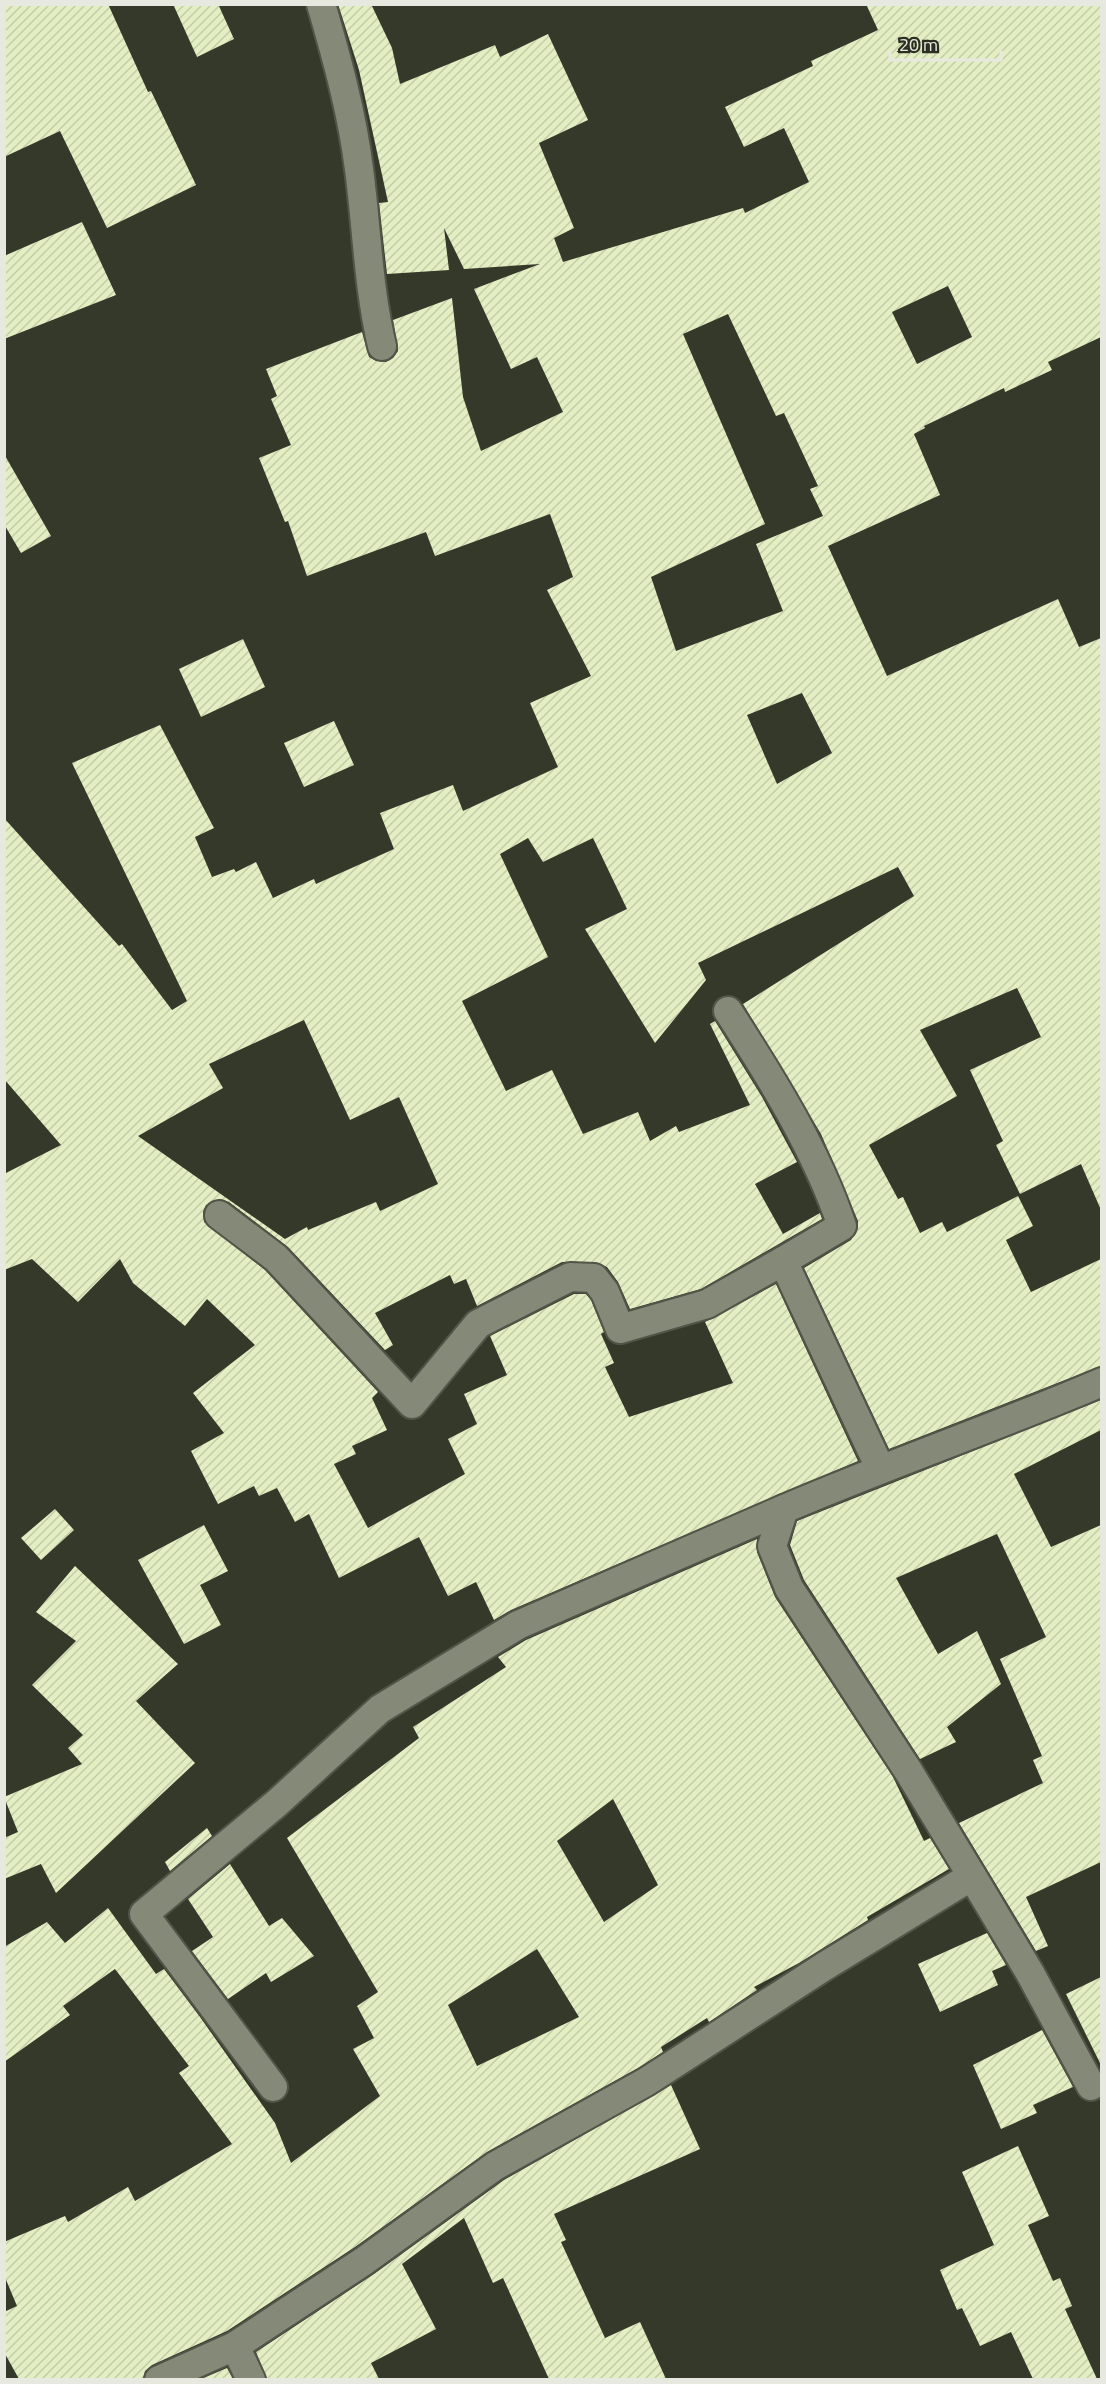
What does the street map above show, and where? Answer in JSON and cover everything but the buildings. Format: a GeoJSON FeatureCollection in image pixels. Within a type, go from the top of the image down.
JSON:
{"type":"FeatureCollection","features":[{"type":"Feature","properties":{"kind":"street"},"geometry":{"type":"LineString","coordinates":[[321,4],[342,74],[359,169],[368,269],[381,346]]}},
{"type":"Feature","properties":{"kind":"street"},"geometry":{"type":"LineString","coordinates":[[219,1215],[276,1258],[412,1404],[478,1324],[570,1277],[594,1278],[605,1292],[620,1329],[707,1304],[842,1226],[828,1186],[770,1076],[728,1011]]}},
{"type":"Feature","properties":{"kind":"street"},"geometry":{"type":"LineString","coordinates":[[783,1261],[880,1468]]}},
{"type":"Feature","properties":{"kind":"street"},"geometry":{"type":"LineString","coordinates":[[273,2087],[144,1914],[278,1803],[380,1709],[518,1625],[880,1468],[1017,1419],[1101,1382]]}},
{"type":"Feature","properties":{"kind":"street"},"geometry":{"type":"LineString","coordinates":[[784,1509],[772,1546],[789,1588],[909,1772],[1030,1973],[1091,2086]]}},
{"type":"Feature","properties":{"kind":"street"},"geometry":{"type":"LineString","coordinates":[[159,2379],[235,2346],[364,2260],[495,2166],[646,2082],[825,1966],[972,1876]]}},
{"type":"Feature","properties":{"kind":"street"},"geometry":{"type":"LineString","coordinates":[[235,2346],[251,2379]]}}]}
